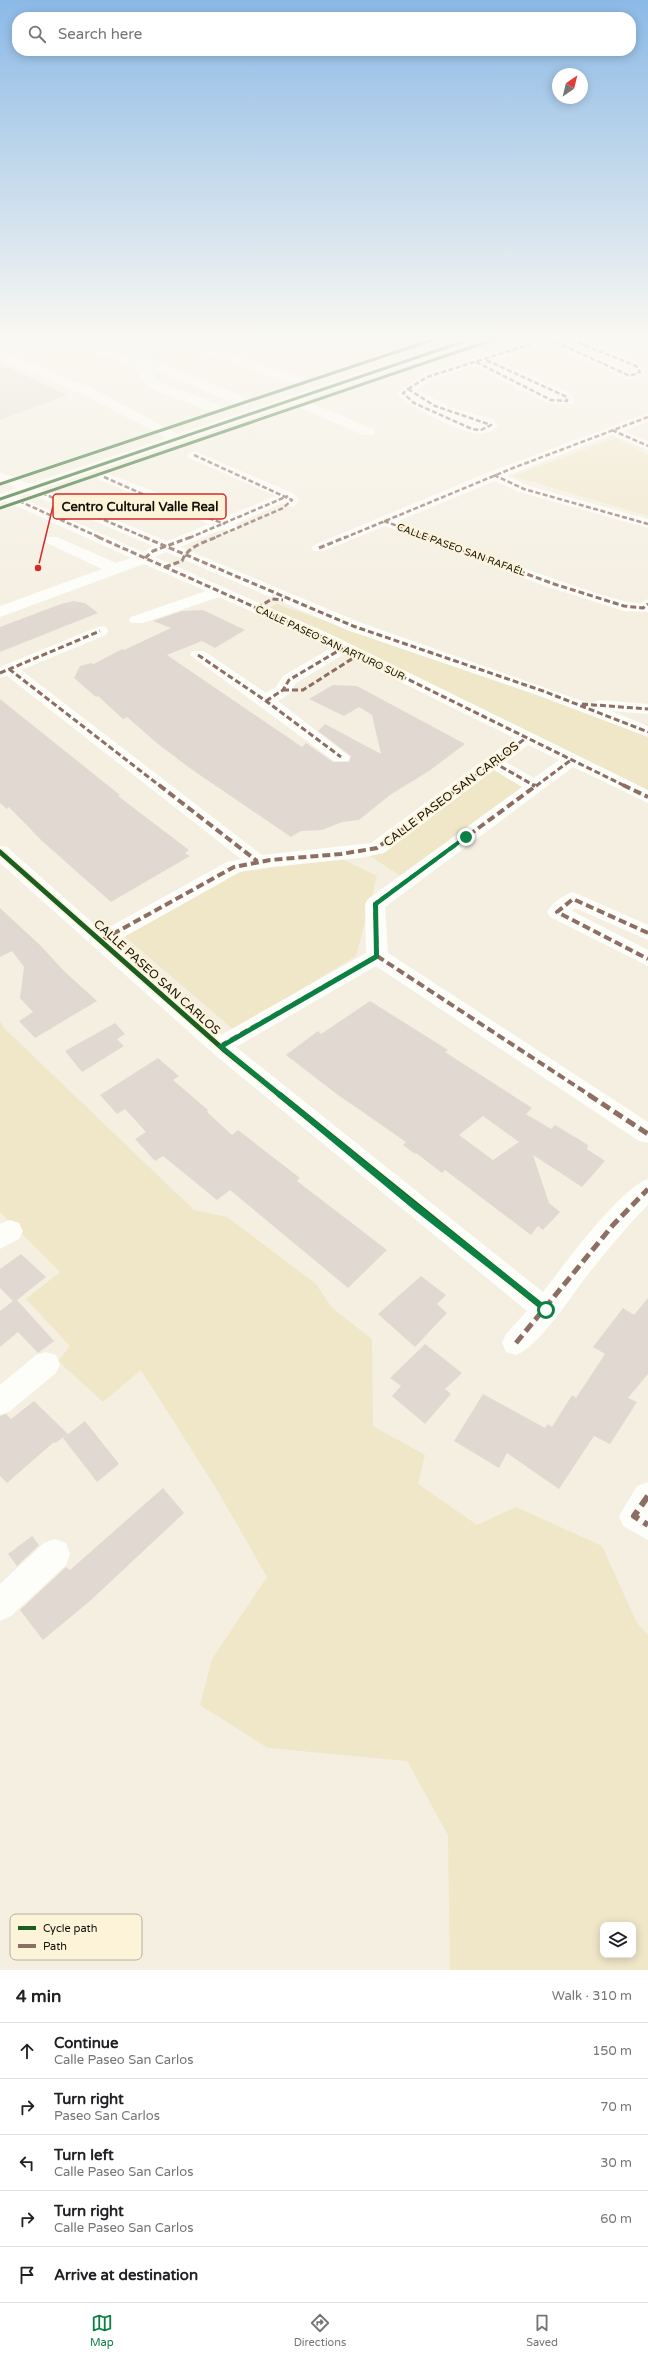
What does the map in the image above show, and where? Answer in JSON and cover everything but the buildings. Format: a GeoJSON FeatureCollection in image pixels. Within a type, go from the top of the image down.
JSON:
{"type":"FeatureCollection","features":[{"type":"Feature","properties":{"kind":"street"},"geometry":{"type":"LineString","coordinates":[[3,487],[158,431]]}},
{"type":"Feature","properties":{"kind":"street"},"geometry":{"type":"LineString","coordinates":[[163,431],[178,438]]}},
{"type":"Feature","properties":{"kind":"street"},"geometry":{"type":"LineString","coordinates":[[32,489],[199,431]]}},
{"type":"Feature","properties":{"kind":"street","name":"CALLE PASEO SAN RAFAÉL"},"geometry":{"type":"LineString","coordinates":[[384,521],[494,475],[610,431]]}},
{"type":"Feature","properties":{"kind":"street"},"geometry":{"type":"LineString","coordinates":[[614,431],[648,446]]}},
{"type":"Feature","properties":{"kind":"street"},"geometry":{"type":"LineString","coordinates":[[0,612],[114,568],[145,558],[153,550],[167,547],[283,508],[292,500],[288,496],[194,455]]}},
{"type":"Feature","properties":{"kind":"street"},"geometry":{"type":"LineString","coordinates":[[494,475],[524,489],[648,524]]}},
{"type":"Feature","properties":{"kind":"street"},"geometry":{"type":"LineString","coordinates":[[104,477],[145,495],[229,526]]}},
{"type":"Feature","properties":{"kind":"street","name":"CALLE PASEO SAN ARTURO SUR"},"geometry":{"type":"LineString","coordinates":[[3,487],[32,489],[289,600],[353,626],[572,702],[648,732]]}},
{"type":"Feature","properties":{"kind":"street","name":"CALLE PASEO SAN ARTURO SUR"},"geometry":{"type":"LineString","coordinates":[[3,487],[63,520],[145,558],[222,591],[648,797]]}},
{"type":"Feature","properties":{"kind":"street"},"geometry":{"type":"LineString","coordinates":[[63,520],[82,510]]}},
{"type":"Feature","properties":{"kind":"street"},"geometry":{"type":"LineString","coordinates":[[319,548],[384,521]]}},
{"type":"Feature","properties":{"kind":"street","name":"CALLE PASEO SAN RAFAÉL"},"geometry":{"type":"LineString","coordinates":[[384,521],[554,584],[624,606],[643,608],[648,604]]}},
{"type":"Feature","properties":{"kind":"street"},"geometry":{"type":"LineString","coordinates":[[165,566],[182,561],[184,555],[195,546],[229,526]]}},
{"type":"Feature","properties":{"kind":"street"},"geometry":{"type":"LineString","coordinates":[[52,540],[114,568]]}},
{"type":"Feature","properties":{"kind":"street"},"geometry":{"type":"LineString","coordinates":[[137,620],[222,591]]}},
{"type":"Feature","properties":{"kind":"street"},"geometry":{"type":"LineString","coordinates":[[257,608],[272,599],[289,600]]}},
{"type":"Feature","properties":{"kind":"street"},"geometry":{"type":"LineString","coordinates":[[5,671],[100,631]]}},
{"type":"Feature","properties":{"kind":"street"},"geometry":{"type":"LineString","coordinates":[[266,701],[283,690],[302,690],[350,652]]}},
{"type":"Feature","properties":{"kind":"street"},"geometry":{"type":"LineString","coordinates":[[198,655],[266,701],[341,757]]}},
{"type":"Feature","properties":{"kind":"street"},"geometry":{"type":"LineString","coordinates":[[5,671],[257,861]]}},
{"type":"Feature","properties":{"kind":"street"},"geometry":{"type":"LineString","coordinates":[[572,702],[648,709]]}},
{"type":"Feature","properties":{"kind":"street","name":"CALLE PASEO SAN CARLOS"},"geometry":{"type":"LineString","coordinates":[[102,940],[234,867],[257,861],[349,855],[378,848],[526,738]]}},
{"type":"Feature","properties":{"kind":"street"},"geometry":{"type":"LineString","coordinates":[[377,956],[375,904],[571,760]]}},
{"type":"Feature","properties":{"kind":"street"},"geometry":{"type":"LineString","coordinates":[[493,762],[535,786]]}},
{"type":"Feature","properties":{"kind":"street","name":"CALLE PASEO SAN CARLOS"},"geometry":{"type":"LineString","coordinates":[[0,852],[102,940],[220,1046],[410,1202],[546,1310]]}},
{"type":"Feature","properties":{"kind":"street"},"geometry":{"type":"LineString","coordinates":[[648,933],[573,899],[557,912],[648,959]]}},
{"type":"Feature","properties":{"kind":"street"},"geometry":{"type":"LineString","coordinates":[[220,1046],[377,956]]}},
{"type":"Feature","properties":{"kind":"street"},"geometry":{"type":"LineString","coordinates":[[377,956],[648,1134]]}},
{"type":"Feature","properties":{"kind":"street"},"geometry":{"type":"LineString","coordinates":[[516,1343],[546,1310],[630,1206],[648,1189]]}},
{"type":"Feature","properties":{"kind":"street"},"geometry":{"type":"LineString","coordinates":[[0,1402],[46,1364]]}},
{"type":"Feature","properties":{"kind":"street"},"geometry":{"type":"LineString","coordinates":[[648,1496],[634,1516],[648,1525]]}},
{"type":"Feature","properties":{"kind":"street"},"geometry":{"type":"LineString","coordinates":[[0,1605],[55,1554]]}},
{"type":"Feature","properties":{"kind":"shaded area"},"geometry":{"type":"Polygon","coordinates":[[[616,438],[648,455],[648,516],[513,476],[616,438]]]}},
{"type":"Feature","properties":{"kind":"shaded area"},"geometry":{"type":"Polygon","coordinates":[[[277,604],[628,727],[648,724],[648,793],[265,609],[277,604]]]}},
{"type":"Feature","properties":{"kind":"shaded area"},"geometry":{"type":"Polygon","coordinates":[[[495,765],[532,785],[401,876],[365,853],[495,765]]]}},
{"type":"Feature","properties":{"kind":"shaded area"},"geometry":{"type":"Polygon","coordinates":[[[342,859],[377,876],[356,956],[234,1030],[124,936],[230,873],[342,859]]]}},
{"type":"Feature","properties":{"kind":"shaded area"},"geometry":{"type":"Polygon","coordinates":[[[0,1021],[4,1028],[194,1210],[227,1217],[316,1284],[332,1308],[372,1339],[373,1426],[425,1455],[418,1484],[477,1525],[516,1507],[602,1546],[637,1623],[648,1635],[648,1970],[450,1970],[448,1835],[407,1761],[268,1748],[200,1705],[212,1659],[267,1577],[219,1493],[141,1370],[103,1402],[58,1361],[70,1346],[26,1299],[60,1272],[0,1212],[0,1021]]]}},
{"type":"Feature","properties":{"kind":"marked path"},"geometry":{"type":"LineString","coordinates":[[319,548],[513,468],[611,431]]}},
{"type":"Feature","properties":{"kind":"marked path"},"geometry":{"type":"LineString","coordinates":[[614,431],[648,446]]}},
{"type":"Feature","properties":{"kind":"marked path"},"geometry":{"type":"LineString","coordinates":[[165,567],[182,561],[184,555],[195,546],[283,508],[292,500],[194,455]]}},
{"type":"Feature","properties":{"kind":"marked path"},"geometry":{"type":"LineString","coordinates":[[494,475],[524,489],[648,524]]}},
{"type":"Feature","properties":{"kind":"marked path"},"geometry":{"type":"LineString","coordinates":[[104,477],[145,495],[225,524]]}},
{"type":"Feature","properties":{"kind":"marked path"},"geometry":{"type":"LineString","coordinates":[[42,493],[353,626],[543,691],[648,732]]}},
{"type":"Feature","properties":{"kind":"marked path"},"geometry":{"type":"LineString","coordinates":[[145,558],[153,551],[167,547],[288,496]]}},
{"type":"Feature","properties":{"kind":"marked path"},"geometry":{"type":"LineString","coordinates":[[19,501],[326,639],[648,797]]}},
{"type":"Feature","properties":{"kind":"marked path"},"geometry":{"type":"LineString","coordinates":[[63,520],[82,510]]}},
{"type":"Feature","properties":{"kind":"marked path"},"geometry":{"type":"LineString","coordinates":[[384,521],[554,584],[624,606],[643,608],[648,604]]}},
{"type":"Feature","properties":{"kind":"marked path"},"geometry":{"type":"LineString","coordinates":[[257,608],[272,599],[283,600]]}},
{"type":"Feature","properties":{"kind":"marked path"},"geometry":{"type":"LineString","coordinates":[[0,673],[100,631]]}},
{"type":"Feature","properties":{"kind":"marked path"},"geometry":{"type":"LineString","coordinates":[[266,701],[283,690],[289,680],[343,648]]}},
{"type":"Feature","properties":{"kind":"marked path"},"geometry":{"type":"LineString","coordinates":[[198,655],[266,701],[341,757]]}},
{"type":"Feature","properties":{"kind":"marked path"},"geometry":{"type":"LineString","coordinates":[[283,690],[303,690],[358,655]]}},
{"type":"Feature","properties":{"kind":"marked path"},"geometry":{"type":"LineString","coordinates":[[9,669],[257,861]]}},
{"type":"Feature","properties":{"kind":"marked path"},"geometry":{"type":"LineString","coordinates":[[582,704],[648,709]]}},
{"type":"Feature","properties":{"kind":"marked path"},"geometry":{"type":"LineString","coordinates":[[102,940],[234,867],[270,860],[341,854],[377,848],[526,738]]}},
{"type":"Feature","properties":{"kind":"marked path"},"geometry":{"type":"LineString","coordinates":[[377,956],[375,904],[571,760]]}},
{"type":"Feature","properties":{"kind":"marked path"},"geometry":{"type":"LineString","coordinates":[[493,762],[535,786]]}},
{"type":"Feature","properties":{"kind":"marked path"},"geometry":{"type":"LineString","coordinates":[[648,933],[573,899],[557,912],[648,959]]}},
{"type":"Feature","properties":{"kind":"marked path"},"geometry":{"type":"LineString","coordinates":[[377,956],[648,1134]]}},
{"type":"Feature","properties":{"kind":"marked path"},"geometry":{"type":"LineString","coordinates":[[220,1046],[377,956]]}},
{"type":"Feature","properties":{"kind":"marked path"},"geometry":{"type":"LineString","coordinates":[[516,1343],[613,1225],[648,1189]]}},
{"type":"Feature","properties":{"kind":"marked path"},"geometry":{"type":"LineString","coordinates":[[648,1496],[634,1516],[648,1525]]}},
{"type":"Feature","properties":{"kind":"cycle path"},"geometry":{"type":"LineString","coordinates":[[0,484],[159,431]]}},
{"type":"Feature","properties":{"kind":"cycle path"},"geometry":{"type":"LineString","coordinates":[[0,499],[200,431]]}},
{"type":"Feature","properties":{"kind":"cycle path"},"geometry":{"type":"LineString","coordinates":[[0,508],[226,431]]}},
{"type":"Feature","properties":{"kind":"cycle path"},"geometry":{"type":"LineString","coordinates":[[0,852],[223,1049],[546,1310]]}},
{"type":"Feature","properties":{"kind":"place","name":"Centro Cultural Valle Real"},"geometry":{"type":"Point","coordinates":[38,568]}},
{"type":"Feature","properties":{"kind":"route"},"geometry":{"type":"LineString","coordinates":[[466,837],[375,904],[377,956],[230,1042],[220,1046],[416,1207],[546,1310]]}}]}
